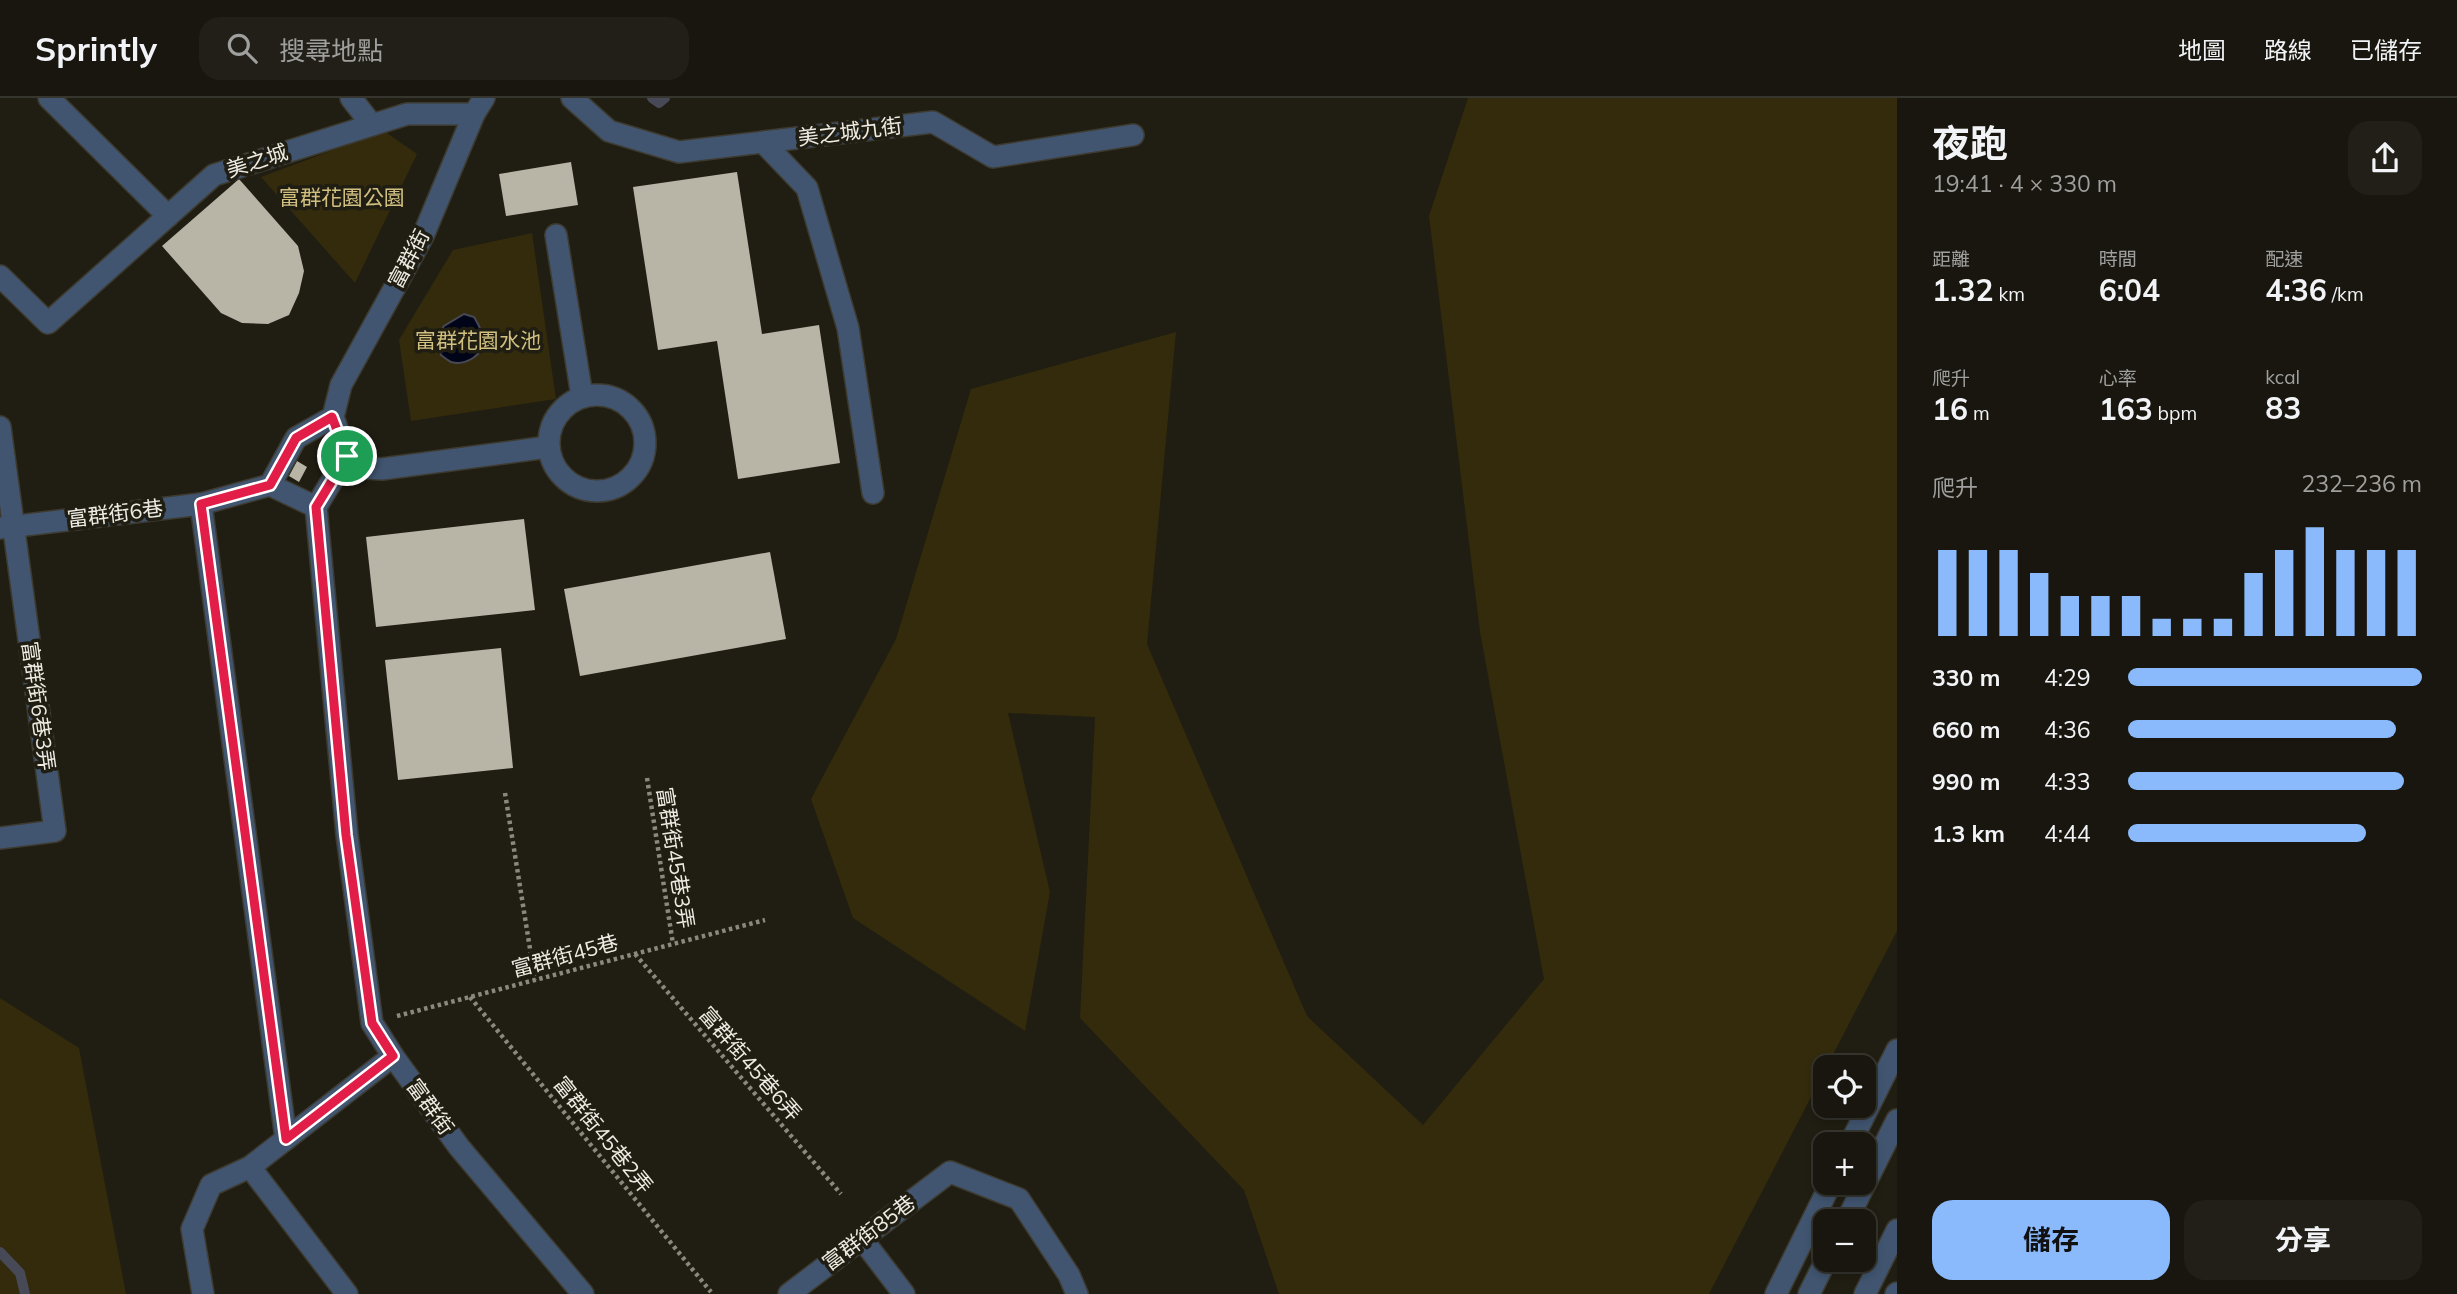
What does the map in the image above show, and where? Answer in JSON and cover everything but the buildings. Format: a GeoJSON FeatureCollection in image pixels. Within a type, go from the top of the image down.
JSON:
{"type":"FeatureCollection","features":[{"type":"Feature","properties":{"kind":"street"},"geometry":{"type":"LineString","coordinates":[[49,98],[167,216]]}},
{"type":"Feature","properties":{"kind":"street"},"geometry":{"type":"LineString","coordinates":[[351,98],[372,125]]}},
{"type":"Feature","properties":{"kind":"street","name":"美之城九街"},"geometry":{"type":"LineString","coordinates":[[572,98],[610,131],[679,152],[933,122],[993,157],[1133,135]]}},
{"type":"Feature","properties":{"kind":"street","name":"美之城"},"geometry":{"type":"LineString","coordinates":[[0,276],[48,323],[214,175],[407,114],[479,106]]}},
{"type":"Feature","properties":{"kind":"street","name":"富群街"},"geometry":{"type":"LineString","coordinates":[[332,417],[341,385],[423,236],[479,106]]}},
{"type":"Feature","properties":{"kind":"street"},"geometry":{"type":"LineString","coordinates":[[763,142],[807,188],[848,328],[873,493]]}},
{"type":"Feature","properties":{"kind":"street"},"geometry":{"type":"LineString","coordinates":[[556,235],[582,396]]}},
{"type":"Feature","properties":{"kind":"street"},"geometry":{"type":"LineString","coordinates":[[598,394],[614,397],[628,406],[639,418],[645,442],[640,464],[631,477],[619,486],[604,491],[588,491],[561,476],[552,463],[548,447],[550,430],[556,416],[568,404],[582,396],[598,394]]}},
{"type":"Feature","properties":{"kind":"street"},"geometry":{"type":"LineString","coordinates":[[347,456],[316,507],[270,485],[296,438],[332,417],[347,456],[364,468],[382,469],[548,447]]}},
{"type":"Feature","properties":{"kind":"street"},"geometry":{"type":"LineString","coordinates":[[0,427],[7,527]]}},
{"type":"Feature","properties":{"kind":"street","name":"富群街6巷"},"geometry":{"type":"LineString","coordinates":[[7,527],[201,504],[270,485]]}},
{"type":"Feature","properties":{"kind":"street"},"geometry":{"type":"LineString","coordinates":[[201,504],[286,1139]]}},
{"type":"Feature","properties":{"kind":"street","name":"富群街"},"geometry":{"type":"LineString","coordinates":[[316,507],[346,835],[372,1023],[459,1147],[583,1294]]}},
{"type":"Feature","properties":{"kind":"street","name":"富群街6巷3弄"},"geometry":{"type":"LineString","coordinates":[[0,838],[55,831],[7,527]]}},
{"type":"Feature","properties":{"kind":"street"},"geometry":{"type":"LineString","coordinates":[[1856,1132],[1897,1050]]}},
{"type":"Feature","properties":{"kind":"street"},"geometry":{"type":"LineString","coordinates":[[203,1294],[192,1229],[211,1185],[250,1167],[393,1056]]}},
{"type":"Feature","properties":{"kind":"street"},"geometry":{"type":"LineString","coordinates":[[1852,1209],[1897,1120]]}},
{"type":"Feature","properties":{"kind":"street"},"geometry":{"type":"LineString","coordinates":[[250,1167],[347,1294]]}},
{"type":"Feature","properties":{"kind":"street","name":"富群街85巷"},"geometry":{"type":"LineString","coordinates":[[789,1294],[950,1172],[1019,1199],[1069,1275],[1077,1294]]}},
{"type":"Feature","properties":{"kind":"street"},"geometry":{"type":"LineString","coordinates":[[1776,1294],[1825,1195]]}},
{"type":"Feature","properties":{"kind":"street"},"geometry":{"type":"LineString","coordinates":[[1865,1294],[1897,1230]]}},
{"type":"Feature","properties":{"kind":"street"},"geometry":{"type":"LineString","coordinates":[[862,1239],[904,1294]]}},
{"type":"Feature","properties":{"kind":"street"},"geometry":{"type":"LineString","coordinates":[[1809,1294],[1820,1272]]}},
{"type":"Feature","properties":{"kind":"path","name":"富群街45巷3弄"},"geometry":{"type":"LineString","coordinates":[[647,778],[673,944]]}},
{"type":"Feature","properties":{"kind":"path"},"geometry":{"type":"LineString","coordinates":[[505,793],[535,980]]}},
{"type":"Feature","properties":{"kind":"path","name":"富群街45巷"},"geometry":{"type":"LineString","coordinates":[[372,1023],[765,920]]}},
{"type":"Feature","properties":{"kind":"path","name":"富群街45巷6弄"},"geometry":{"type":"LineString","coordinates":[[635,954],[841,1194]]}},
{"type":"Feature","properties":{"kind":"path","name":"富群街45巷2弄"},"geometry":{"type":"LineString","coordinates":[[470,998],[711,1292]]}},
{"type":"Feature","properties":{"kind":"green space"},"geometry":{"type":"Polygon","coordinates":[[[1468,98],[1897,98],[1897,931],[1833,1055],[1813,1055],[1813,1093],[1709,1294],[1279,1294],[1244,1190],[1080,1018],[1095,717],[1008,713],[1050,892],[1025,1031],[853,918],[811,799],[896,639],[971,389],[1176,332],[1147,644],[1307,1016],[1423,1125],[1544,979],[1480,632],[1429,216],[1468,98]]]}},
{"type":"Feature","properties":{"kind":"green space","name":"富群花園公園"},"geometry":{"type":"Polygon","coordinates":[[[384,131],[417,154],[355,283],[261,177],[384,131]]]}},
{"type":"Feature","properties":{"kind":"green space","name":"富群花園水池"},"geometry":{"type":"Polygon","coordinates":[[[532,233],[556,399],[411,421],[399,340],[453,250],[532,233]]]}},
{"type":"Feature","properties":{"kind":"green space"},"geometry":{"type":"Polygon","coordinates":[[[0,998],[79,1048],[126,1294],[0,1294],[0,998]]]}},
{"type":"Feature","properties":{"kind":"water"},"geometry":{"type":"Polygon","coordinates":[[[464,314],[474,317],[482,334],[483,345],[468,361],[451,362],[441,355],[436,339],[444,326],[464,314]]]}},
{"type":"Feature","properties":{"kind":"waterway"},"geometry":{"type":"LineString","coordinates":[[652,98],[659,103],[665,98]]}},
{"type":"Feature","properties":{"kind":"waterway"},"geometry":{"type":"LineString","coordinates":[[0,1252],[20,1273],[25,1294]]}},
{"type":"Feature","properties":{"kind":"route"},"geometry":{"type":"LineString","coordinates":[[332,417],[347,456],[316,507],[346,835],[372,1023],[393,1056],[286,1139],[201,504],[270,485],[296,438],[332,417]]}}]}
